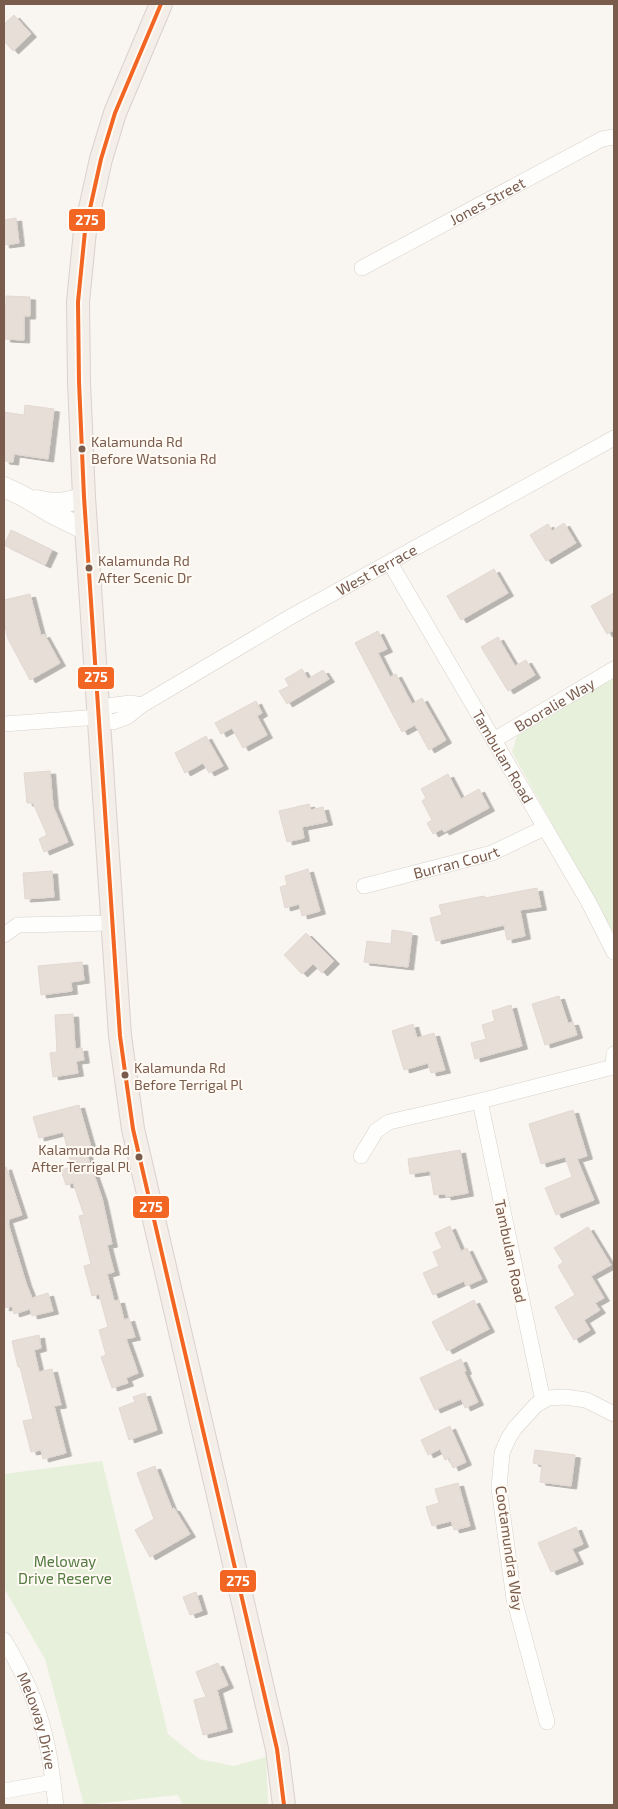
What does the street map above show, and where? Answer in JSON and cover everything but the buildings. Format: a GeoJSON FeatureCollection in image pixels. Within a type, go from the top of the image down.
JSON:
{"type":"FeatureCollection","features":[{"type":"Feature","properties":{"kind":"main road"},"geometry":{"type":"LineString","coordinates":[[161,4],[115,113],[101,159],[85,232],[78,302],[84,497],[120,1036],[133,1129],[277,1749],[284,1805]]}},
{"type":"Feature","properties":{"kind":"street","name":"Jones Street"},"geometry":{"type":"LineString","coordinates":[[362,268],[602,139],[614,137]]}},
{"type":"Feature","properties":{"kind":"street","name":"West Terrace"},"geometry":{"type":"LineString","coordinates":[[99,717],[108,706],[130,703],[142,705],[292,616],[614,438]]}},
{"type":"Feature","properties":{"kind":"street"},"geometry":{"type":"LineString","coordinates":[[4,487],[86,530]]}},
{"type":"Feature","properties":{"kind":"street"},"geometry":{"type":"LineString","coordinates":[[23,496],[63,504],[84,497]]}},
{"type":"Feature","properties":{"kind":"street","name":"Tambulan Road"},"geometry":{"type":"LineString","coordinates":[[390,563],[588,901],[614,952]]}},
{"type":"Feature","properties":{"kind":"street","name":"Booralie Way"},"geometry":{"type":"LineString","coordinates":[[494,740],[614,669]]}},
{"type":"Feature","properties":{"kind":"street"},"geometry":{"type":"LineString","coordinates":[[4,724],[99,717]]}},
{"type":"Feature","properties":{"kind":"street","name":"Burran Court"},"geometry":{"type":"LineString","coordinates":[[364,886],[492,853],[544,828]]}},
{"type":"Feature","properties":{"kind":"street"},"geometry":{"type":"LineString","coordinates":[[4,936],[18,925],[113,923]]}},
{"type":"Feature","properties":{"kind":"street"},"geometry":{"type":"LineString","coordinates":[[361,1156],[376,1131],[389,1122],[613,1067],[614,1054]]}},
{"type":"Feature","properties":{"kind":"street","name":"Tambulan Road"},"geometry":{"type":"LineString","coordinates":[[480,1101],[543,1401]]}},
{"type":"Feature","properties":{"kind":"street"},"geometry":{"type":"LineString","coordinates":[[543,1401],[548,1398],[565,1397],[586,1400],[614,1414]]}},
{"type":"Feature","properties":{"kind":"street","name":"Cootamundra Way"},"geometry":{"type":"LineString","coordinates":[[543,1401],[523,1418],[508,1439],[502,1453],[499,1488],[514,1598],[547,1722]]}},
{"type":"Feature","properties":{"kind":"street","name":"Meloway Drive"},"geometry":{"type":"LineString","coordinates":[[4,1640],[32,1694],[40,1718],[46,1740],[56,1805]]}},
{"type":"Feature","properties":{"kind":"street"},"geometry":{"type":"LineString","coordinates":[[4,1791],[52,1782]]}},
{"type":"Feature","properties":{"kind":"green space"},"geometry":{"type":"Polygon","coordinates":[[[614,678],[614,934],[512,752],[517,736],[614,678]]]}},
{"type":"Feature","properties":{"kind":"green space","name":"Meloway Drive Reserve"},"geometry":{"type":"Polygon","coordinates":[[[102,1461],[168,1734],[199,1759],[234,1766],[266,1757],[268,1805],[183,1805],[178,1795],[84,1805],[45,1659],[4,1588],[4,1474],[102,1461]]]}},
{"type":"Feature","properties":{"kind":"transit line","name":"275"},"geometry":{"type":"LineString","coordinates":[[161,4],[115,113],[101,159],[85,231],[78,302],[84,497],[120,1036],[133,1129],[277,1749],[284,1805]]}},
{"type":"Feature","properties":{"kind":"place","name":"Kalamunda Rd Before Watsonia Rd"},"geometry":{"type":"Point","coordinates":[82,449]}},
{"type":"Feature","properties":{"kind":"place","name":"Kalamunda Rd After Scenic Dr"},"geometry":{"type":"Point","coordinates":[89,568]}},
{"type":"Feature","properties":{"kind":"place","name":"Kalamunda Rd Before Terrigal Pl"},"geometry":{"type":"Point","coordinates":[125,1075]}},
{"type":"Feature","properties":{"kind":"place","name":"Kalamunda Rd After Terrigal Pl"},"geometry":{"type":"Point","coordinates":[139,1157]}}]}
